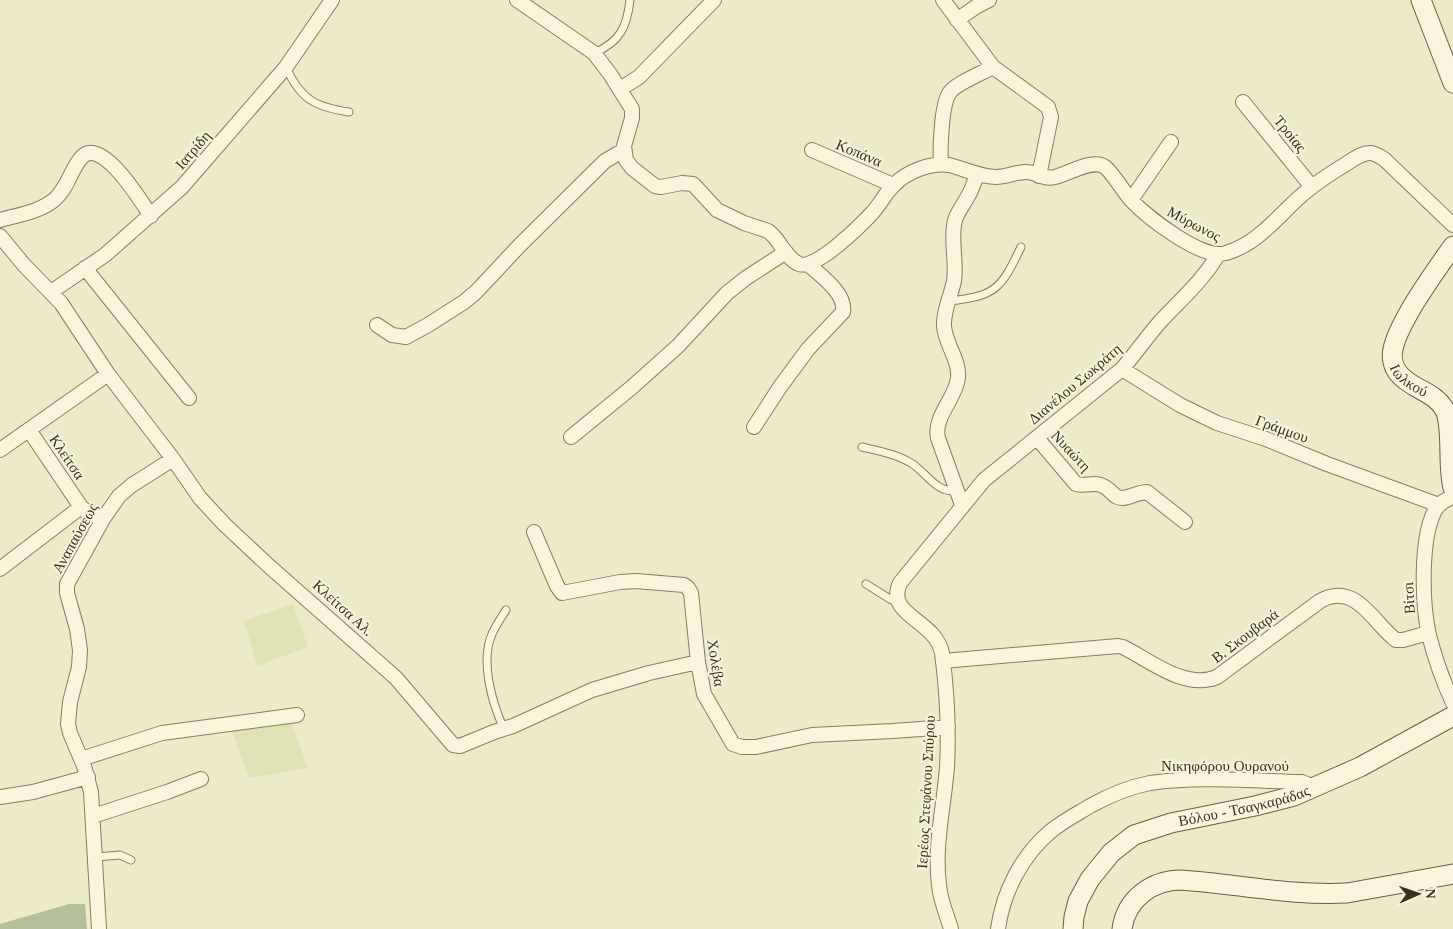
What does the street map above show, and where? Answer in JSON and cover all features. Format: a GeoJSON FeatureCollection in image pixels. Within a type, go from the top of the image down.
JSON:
{"type":"FeatureCollection","features":[{"type":"Feature","properties":{"kind":"main road"},"geometry":{"type":"LineString","coordinates":[[1421,0],[1453,83]]}},
{"type":"Feature","properties":{"kind":"main road","name":"Ιωλκού"},"geometry":{"type":"LineString","coordinates":[[1453,246],[1397,336],[1393,354],[1394,366],[1398,374],[1438,400],[1450,414],[1453,488]]}},
{"type":"Feature","properties":{"kind":"main road","name":"Βόλου - Τσαγκαράδας"},"geometry":{"type":"LineString","coordinates":[[1074,929],[1074,917],[1078,901],[1090,878],[1111,853],[1134,835],[1170,823],[1263,804],[1313,789],[1406,743],[1453,716]]}},
{"type":"Feature","properties":{"kind":"main road"},"geometry":{"type":"LineString","coordinates":[[1122,929],[1126,913],[1133,901],[1154,884],[1167,881],[1190,880],[1272,891],[1331,894],[1347,893],[1453,874]]}},
{"type":"Feature","properties":{"kind":"street","name":"Ιατρίδη"},"geometry":{"type":"LineString","coordinates":[[51,292],[104,255],[151,216],[188,181],[286,67],[332,0]]}},
{"type":"Feature","properties":{"kind":"street"},"geometry":{"type":"LineString","coordinates":[[516,0],[594,54],[620,89],[631,106],[633,113],[624,142],[624,150],[628,164],[639,175],[650,183],[661,187],[682,183],[693,184],[717,210],[774,235],[786,252],[799,264],[809,265],[820,259],[860,225],[873,212],[893,185],[901,179],[920,170],[941,164],[976,175],[971,191],[956,218],[954,228],[954,281],[948,301],[944,326],[957,364],[959,376],[956,388],[938,424],[937,434],[962,505],[900,583],[896,590],[897,602]]}},
{"type":"Feature","properties":{"kind":"street"},"geometry":{"type":"LineString","coordinates":[[620,89],[639,77],[714,0]]}},
{"type":"Feature","properties":{"kind":"street"},"geometry":{"type":"LineString","coordinates":[[942,0],[993,67],[1048,107],[1050,117],[1039,176]]}},
{"type":"Feature","properties":{"kind":"street"},"geometry":{"type":"LineString","coordinates":[[957,20],[989,0]]}},
{"type":"Feature","properties":{"kind":"street"},"geometry":{"type":"LineString","coordinates":[[941,164],[940,141],[949,93],[993,67]]}},
{"type":"Feature","properties":{"kind":"street","name":"Τροίας"},"geometry":{"type":"LineString","coordinates":[[1243,102],[1312,187]]}},
{"type":"Feature","properties":{"kind":"street"},"geometry":{"type":"LineString","coordinates":[[1132,200],[1171,142]]}},
{"type":"Feature","properties":{"kind":"street"},"geometry":{"type":"LineString","coordinates":[[377,325],[398,337],[410,336],[464,302],[599,167],[624,150]]}},
{"type":"Feature","properties":{"kind":"street","name":"Κοπάνα"},"geometry":{"type":"LineString","coordinates":[[812,150],[893,185]]}},
{"type":"Feature","properties":{"kind":"street"},"geometry":{"type":"LineString","coordinates":[[0,220],[35,210],[55,199],[66,187],[82,156],[90,153],[100,155],[119,171],[151,216]]}},
{"type":"Feature","properties":{"kind":"street","name":"Μύρωνος"},"geometry":{"type":"LineString","coordinates":[[976,175],[1002,176],[1025,172],[1034,173],[1045,178],[1057,177],[1087,166],[1101,165],[1109,171],[1118,185],[1148,216],[1174,235],[1209,254],[1218,255],[1232,251],[1260,234],[1312,187],[1360,156],[1368,153],[1376,154],[1384,159],[1453,225]]}},
{"type":"Feature","properties":{"kind":"street","name":"Κλείτσα Αλ."},"geometry":{"type":"LineString","coordinates":[[0,236],[67,311],[108,374],[173,459],[200,498],[225,525],[270,567],[396,678],[453,746],[460,746],[541,715],[592,690],[650,673],[698,662]]}},
{"type":"Feature","properties":{"kind":"street"},"geometry":{"type":"LineString","coordinates":[[571,437],[631,388],[678,346],[727,293],[786,252]]}},
{"type":"Feature","properties":{"kind":"street","name":"Διανέλου Σωκράτη"},"geometry":{"type":"LineString","coordinates":[[962,505],[994,471],[1122,369],[1136,354],[1159,323],[1198,283],[1218,255]]}},
{"type":"Feature","properties":{"kind":"street"},"geometry":{"type":"LineString","coordinates":[[754,427],[808,349],[843,312],[843,303],[839,296],[809,265]]}},
{"type":"Feature","properties":{"kind":"street"},"geometry":{"type":"LineString","coordinates":[[85,268],[189,398]]}},
{"type":"Feature","properties":{"kind":"street","name":"Γράμμου"},"geometry":{"type":"LineString","coordinates":[[1122,369],[1180,405],[1217,423],[1296,450],[1327,464],[1439,505]]}},
{"type":"Feature","properties":{"kind":"street"},"geometry":{"type":"LineString","coordinates":[[0,450],[108,374]]}},
{"type":"Feature","properties":{"kind":"street","name":"Κλείτσα"},"geometry":{"type":"LineString","coordinates":[[29,430],[81,507],[103,519]]}},
{"type":"Feature","properties":{"kind":"street","name":"Νυαώτη"},"geometry":{"type":"LineString","coordinates":[[1037,438],[1076,484],[1104,486],[1118,497],[1124,498],[1147,492],[1185,522]]}},
{"type":"Feature","properties":{"kind":"street","name":"Αναπαύσεως"},"geometry":{"type":"LineString","coordinates":[[99,929],[91,792],[88,777],[68,724],[70,702],[79,666],[80,650],[66,584],[115,500],[125,490],[173,459]]}},
{"type":"Feature","properties":{"kind":"street"},"geometry":{"type":"LineString","coordinates":[[1439,505],[1453,496]]}},
{"type":"Feature","properties":{"kind":"street","name":"Βίτσι"},"geometry":{"type":"LineString","coordinates":[[1439,505],[1431,523],[1425,556],[1424,594],[1428,632],[1438,666],[1453,703]]}},
{"type":"Feature","properties":{"kind":"street"},"geometry":{"type":"LineString","coordinates":[[0,569],[81,507]]}},
{"type":"Feature","properties":{"kind":"street","name":"Χολέβα"},"geometry":{"type":"LineString","coordinates":[[534,532],[557,586],[562,593],[628,581],[680,584],[688,588],[691,593],[702,685],[707,700],[729,740],[737,746],[756,747],[812,735],[892,732],[948,727]]}},
{"type":"Feature","properties":{"kind":"street","name":"Β. Σκουβαρά"},"geometry":{"type":"LineString","coordinates":[[943,661],[1118,646],[1183,678],[1198,681],[1207,680],[1217,677],[1320,601],[1337,594],[1350,599],[1366,609],[1396,640],[1404,640],[1428,632]]}},
{"type":"Feature","properties":{"kind":"street","name":"Ιερέως Στεφάνου Σπύρου"},"geometry":{"type":"LineString","coordinates":[[897,602],[934,634],[941,647],[948,727],[938,868],[939,887],[951,929]]}},
{"type":"Feature","properties":{"kind":"street"},"geometry":{"type":"LineString","coordinates":[[81,760],[162,733],[297,715]]}},
{"type":"Feature","properties":{"kind":"street"},"geometry":{"type":"LineString","coordinates":[[0,796],[33,792],[88,777]]}},
{"type":"Feature","properties":{"kind":"street"},"geometry":{"type":"LineString","coordinates":[[93,816],[201,779]]}},
{"type":"Feature","properties":{"kind":"street","name":"Νικηφόρου Ουρανού"},"geometry":{"type":"LineString","coordinates":[[998,929],[1000,916],[1013,881],[1036,846],[1051,831],[1072,817],[1120,792],[1148,784],[1195,780],[1302,782],[1313,789]]}},
{"type":"Feature","properties":{"kind":"lane"},"geometry":{"type":"LineString","coordinates":[[594,54],[613,43],[620,34],[628,14],[630,0]]}},
{"type":"Feature","properties":{"kind":"lane"},"geometry":{"type":"LineString","coordinates":[[286,67],[290,77],[305,97],[322,106],[349,112]]}},
{"type":"Feature","properties":{"kind":"lane"},"geometry":{"type":"LineString","coordinates":[[948,301],[986,294],[1007,275],[1021,247]]}},
{"type":"Feature","properties":{"kind":"lane"},"geometry":{"type":"LineString","coordinates":[[862,447],[900,457],[919,469],[939,487],[950,491],[956,490]]}},
{"type":"Feature","properties":{"kind":"lane"},"geometry":{"type":"LineString","coordinates":[[866,584],[897,602]]}},
{"type":"Feature","properties":{"kind":"lane"},"geometry":{"type":"LineString","coordinates":[[504,729],[492,700],[487,654],[491,635],[506,610]]}},
{"type":"Feature","properties":{"kind":"lane"},"geometry":{"type":"LineString","coordinates":[[96,857],[120,855],[131,860]]}},
{"type":"Feature","properties":{"kind":"green space"},"geometry":{"type":"Polygon","coordinates":[[[293,604],[308,647],[257,666],[244,621],[293,604]]]}},
{"type":"Feature","properties":{"kind":"green space"},"geometry":{"type":"Polygon","coordinates":[[[291,722],[308,768],[249,778],[231,728],[291,722]]]}},
{"type":"Feature","properties":{"kind":"green space"},"geometry":{"type":"Polygon","coordinates":[[[69,904],[85,904],[87,929],[0,929],[0,924],[69,904]]]}}]}
